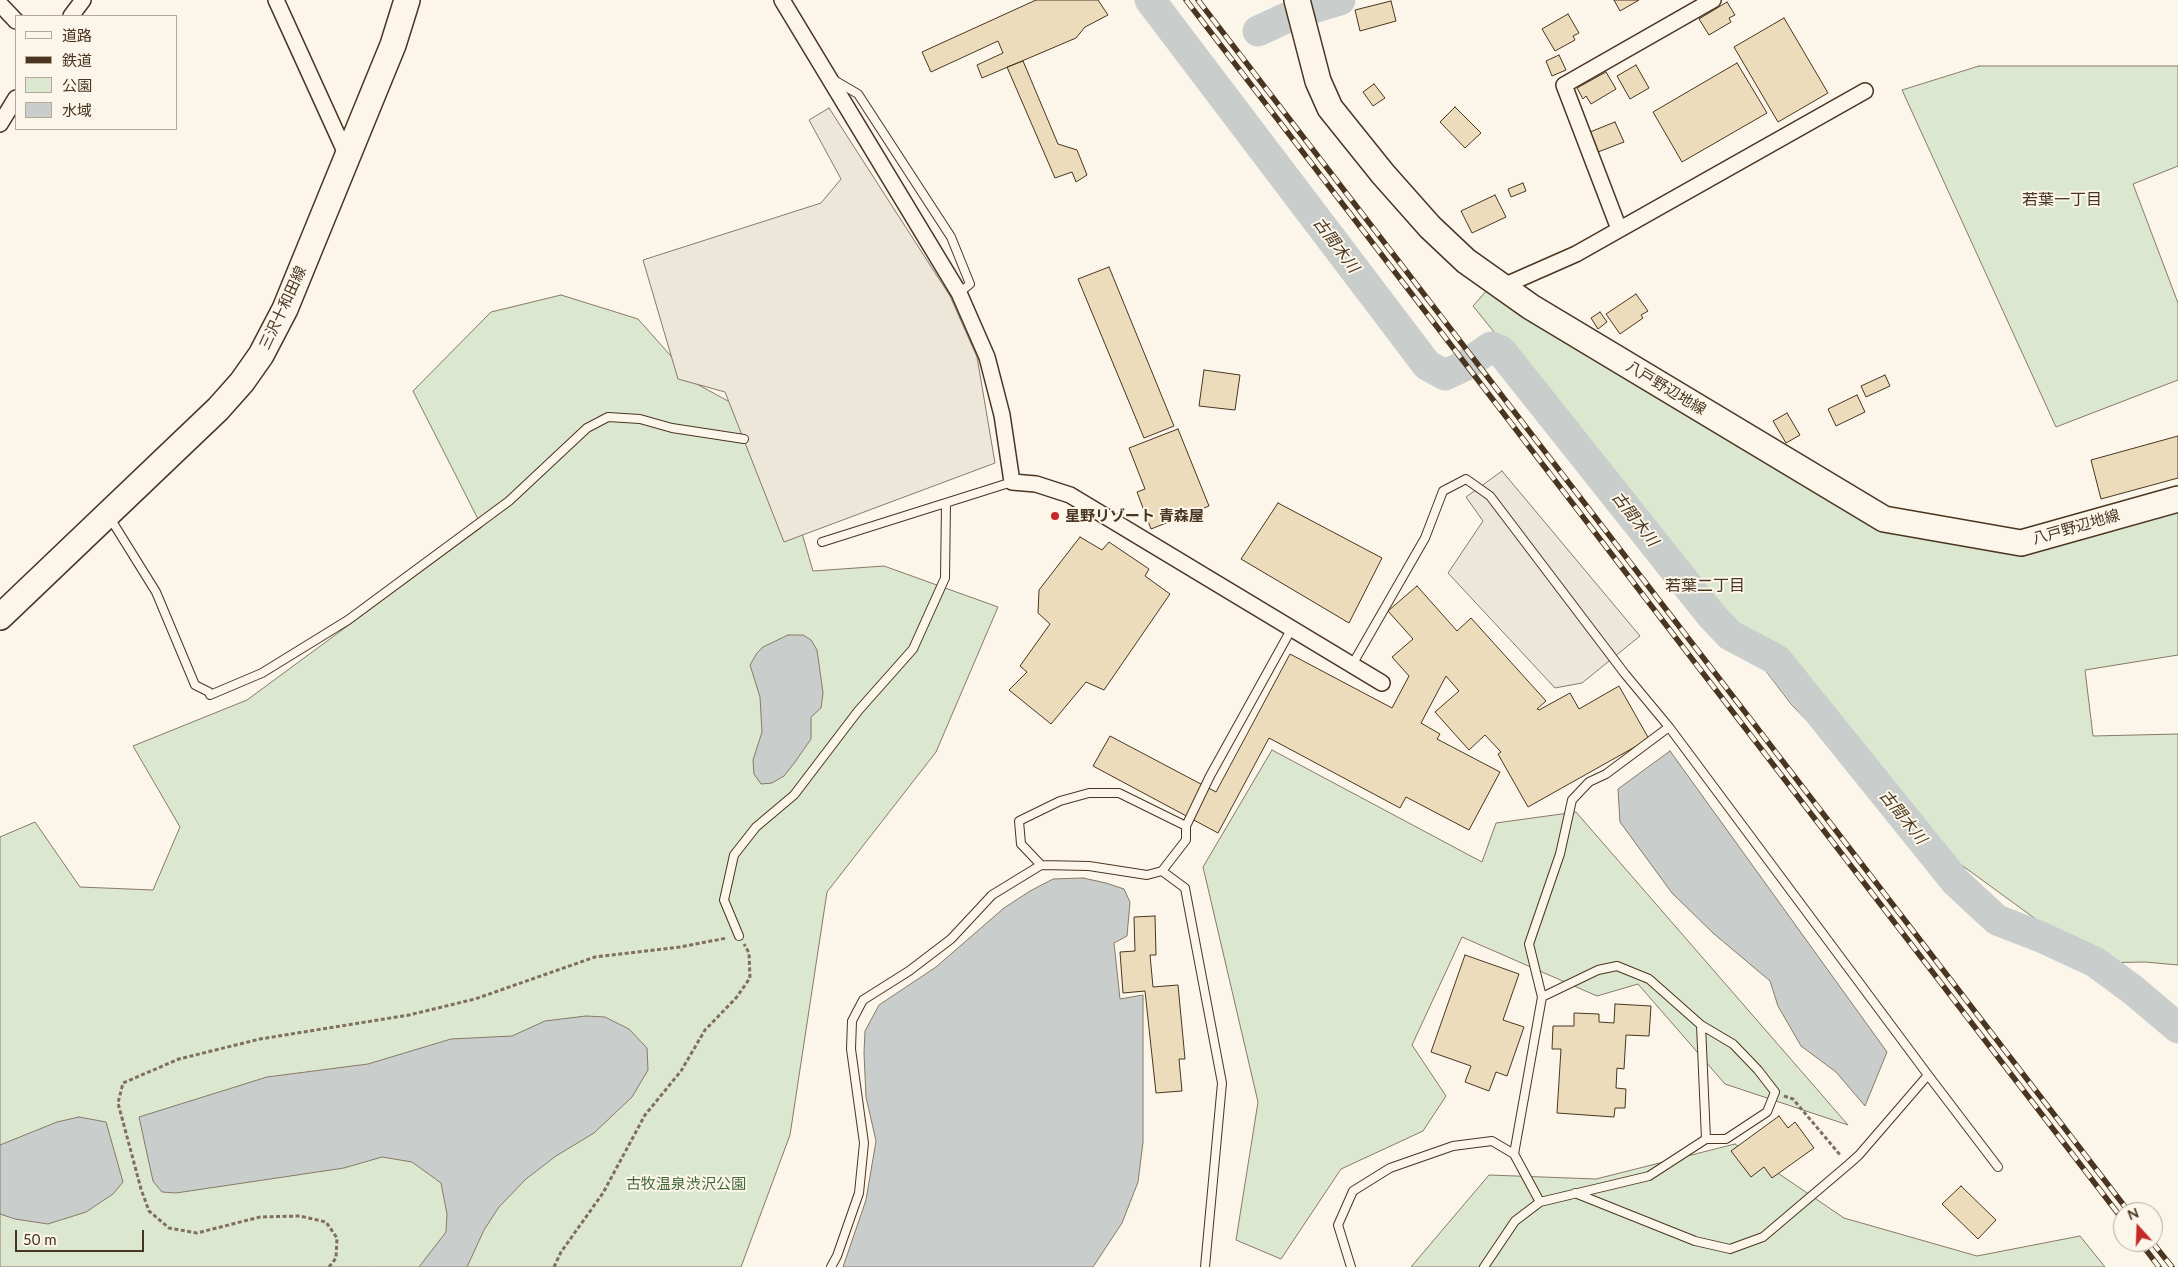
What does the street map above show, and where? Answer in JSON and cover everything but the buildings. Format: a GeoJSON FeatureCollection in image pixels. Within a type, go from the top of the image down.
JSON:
{"type":"FeatureCollection","features":[{"type":"Feature","properties":{"kind":"main road","name":"三沢十和田線"},"geometry":{"type":"LineString","coordinates":[[0,617],[218,409],[242,382],[261,355],[285,309],[393,45],[407,0]]}},
{"type":"Feature","properties":{"kind":"main road","name":"八戸野辺地線"},"geometry":{"type":"LineString","coordinates":[[1297,0],[1318,81],[1330,108],[1383,174],[1430,227],[1466,261],[1501,287],[1884,519],[2020,543],[2178,499]]}},
{"type":"Feature","properties":{"kind":"street"},"geometry":{"type":"LineString","coordinates":[[72,15],[83,0]]}},
{"type":"Feature","properties":{"kind":"street"},"geometry":{"type":"LineString","coordinates":[[276,0],[347,156]]}},
{"type":"Feature","properties":{"kind":"street"},"geometry":{"type":"LineString","coordinates":[[782,0],[958,293],[987,357],[1002,415],[1012,482],[1036,484],[1070,495],[1382,682]]}},
{"type":"Feature","properties":{"kind":"street"},"geometry":{"type":"LineString","coordinates":[[1620,229],[1564,85],[1713,0]]}},
{"type":"Feature","properties":{"kind":"street"},"geometry":{"type":"LineString","coordinates":[[0,4],[15,20]]}},
{"type":"Feature","properties":{"kind":"street"},"geometry":{"type":"LineString","coordinates":[[1501,287],[1576,254],[1865,91]]}},
{"type":"Feature","properties":{"kind":"street"},"geometry":{"type":"LineString","coordinates":[[0,124],[15,100]]}},
{"type":"Feature","properties":{"kind":"lane"},"geometry":{"type":"LineString","coordinates":[[828,76],[858,94],[951,237],[970,284],[958,293]]}},
{"type":"Feature","properties":{"kind":"lane"},"geometry":{"type":"LineString","coordinates":[[108,514],[156,592],[195,685],[209,692],[210,695],[262,673],[348,620],[509,501],[587,428],[608,417],[640,419],[672,428],[744,439]]}},
{"type":"Feature","properties":{"kind":"lane"},"geometry":{"type":"LineString","coordinates":[[1352,665],[1425,538],[1443,491],[1466,479],[1490,496],[1625,674],[1669,727],[1998,1167]]}},
{"type":"Feature","properties":{"kind":"lane"},"geometry":{"type":"LineString","coordinates":[[822,542],[1012,482]]}},
{"type":"Feature","properties":{"kind":"lane"},"geometry":{"type":"LineString","coordinates":[[739,936],[724,900],[734,855],[756,826],[794,795],[858,711],[914,649],[944,578],[946,503]]}},
{"type":"Feature","properties":{"kind":"lane"},"geometry":{"type":"LineString","coordinates":[[831,1267],[859,1193],[864,1144],[851,1048],[852,1021],[863,1000],[909,971],[951,939],[992,894],[1040,865],[1090,866],[1147,875],[1162,871],[1186,840],[1186,826],[1210,776],[1292,628]]}},
{"type":"Feature","properties":{"kind":"lane"},"geometry":{"type":"LineString","coordinates":[[1514,1154],[1542,997],[1529,944],[1560,854],[1572,800],[1589,782],[1606,774],[1669,727]]}},
{"type":"Feature","properties":{"kind":"lane"},"geometry":{"type":"LineString","coordinates":[[1040,865],[1021,844],[1019,821],[1060,801],[1089,793],[1119,794],[1186,826]]}},
{"type":"Feature","properties":{"kind":"lane"},"geometry":{"type":"LineString","coordinates":[[1162,871],[1184,888],[1222,1083],[1205,1267]]}},
{"type":"Feature","properties":{"kind":"lane"},"geometry":{"type":"LineString","coordinates":[[1484,1267],[1515,1222],[1540,1202],[1649,1176],[1706,1139],[1726,1138],[1767,1112],[1774,1092],[1758,1070],[1732,1044],[1701,1025],[1649,979],[1617,966],[1598,970],[1542,997]]}},
{"type":"Feature","properties":{"kind":"lane"},"geometry":{"type":"LineString","coordinates":[[1701,1025],[1706,1139]]}},
{"type":"Feature","properties":{"kind":"lane"},"geometry":{"type":"LineString","coordinates":[[1575,1193],[1695,1241],[1730,1250],[1763,1237],[1849,1164],[1859,1155],[1928,1075]]}},
{"type":"Feature","properties":{"kind":"lane"},"geometry":{"type":"LineString","coordinates":[[1351,1267],[1338,1225],[1353,1190],[1390,1168],[1453,1146],[1492,1141],[1514,1154],[1540,1202]]}},
{"type":"Feature","properties":{"kind":"path"},"geometry":{"type":"LineString","coordinates":[[328,1267],[336,1258],[337,1238],[326,1222],[300,1216],[260,1217],[197,1233],[169,1228],[149,1211],[141,1189],[118,1103],[123,1083],[178,1059],[260,1039],[409,1015],[475,999],[594,957],[680,947],[739,936],[749,953],[750,978],[736,998],[705,1030],[681,1071],[645,1115],[603,1193],[561,1252],[554,1267]]}},
{"type":"Feature","properties":{"kind":"path"},"geometry":{"type":"LineString","coordinates":[[1774,1092],[1793,1099],[1849,1164]]}},
{"type":"Feature","properties":{"kind":"green space"},"geometry":{"type":"Polygon","coordinates":[[[1979,66],[2178,66],[2178,166],[2133,184],[2178,303],[2178,380],[2056,427],[1902,90],[1979,66]]]}},
{"type":"Feature","properties":{"kind":"green space"},"geometry":{"type":"Polygon","coordinates":[[[1488,289],[1877,527],[2022,552],[2178,509],[2178,655],[2085,670],[2093,736],[2178,734],[2178,965],[2145,962],[2096,963],[1908,826],[1791,704],[1730,624],[1473,306],[1488,289]]]}},
{"type":"Feature","properties":{"kind":"green space","name":"古牧温泉渋沢公園"},"geometry":{"type":"Polygon","coordinates":[[[561,295],[638,319],[695,383],[770,424],[813,571],[884,566],[998,607],[936,752],[827,892],[790,1135],[741,1267],[0,1267],[0,837],[35,822],[80,887],[153,890],[180,827],[133,746],[247,700],[482,527],[413,391],[491,312],[561,295]]]}},
{"type":"Feature","properties":{"kind":"green space"},"geometry":{"type":"Polygon","coordinates":[[[1272,750],[1482,862],[1496,823],[1576,812],[1848,1125],[1725,1084],[1638,984],[1597,996],[1462,937],[1412,1045],[1446,1096],[1423,1131],[1341,1169],[1281,1259],[1236,1240],[1258,1102],[1203,867],[1272,750]]]}},
{"type":"Feature","properties":{"kind":"green space"},"geometry":{"type":"Polygon","coordinates":[[[1735,1144],[1844,1218],[1977,1256],[2080,1236],[2105,1267],[1411,1267],[1489,1175],[1596,1179],[1735,1144]]]}},
{"type":"Feature","properties":{"kind":"shaded area"},"geometry":{"type":"Polygon","coordinates":[[[829,108],[950,296],[977,357],[995,463],[784,542],[725,392],[678,379],[643,260],[821,203],[841,179],[809,120],[829,108]]]}},
{"type":"Feature","properties":{"kind":"shaded area"},"geometry":{"type":"Polygon","coordinates":[[[1502,471],[1640,636],[1582,683],[1555,688],[1448,573],[1483,521],[1466,497],[1502,471]]]}},
{"type":"Feature","properties":{"kind":"water"},"geometry":{"type":"Polygon","coordinates":[[[788,635],[803,635],[811,640],[817,650],[823,693],[821,708],[811,717],[811,739],[784,776],[772,783],[761,784],[754,774],[753,760],[762,732],[760,697],[750,665],[763,647],[788,635]]]}},
{"type":"Feature","properties":{"kind":"water"},"geometry":{"type":"Polygon","coordinates":[[[1670,751],[1887,1052],[1865,1106],[1836,1072],[1801,1046],[1778,1006],[1770,981],[1713,933],[1672,893],[1620,822],[1618,789],[1670,751]]]}},
{"type":"Feature","properties":{"kind":"water"},"geometry":{"type":"Polygon","coordinates":[[[1083,878],[1124,889],[1130,902],[1127,936],[1114,943],[1120,999],[1143,995],[1143,1142],[1138,1182],[1122,1223],[1093,1267],[843,1267],[866,1200],[876,1141],[866,1097],[864,1053],[865,1031],[879,1005],[936,967],[1004,908],[1030,891],[1053,879],[1083,878]]]}},
{"type":"Feature","properties":{"kind":"water"},"geometry":{"type":"Polygon","coordinates":[[[586,1016],[605,1017],[629,1029],[647,1048],[648,1070],[632,1097],[594,1133],[556,1156],[526,1179],[499,1207],[484,1230],[467,1267],[419,1267],[446,1232],[447,1214],[441,1183],[412,1162],[382,1157],[344,1168],[176,1193],[162,1192],[153,1181],[139,1117],[267,1077],[368,1064],[451,1039],[512,1036],[545,1021],[586,1016]]]}},
{"type":"Feature","properties":{"kind":"water"},"geometry":{"type":"Polygon","coordinates":[[[79,1117],[106,1122],[123,1182],[113,1194],[86,1212],[48,1224],[15,1219],[0,1214],[0,1145],[57,1122],[79,1117]]]}},
{"type":"Feature","properties":{"kind":"waterway","name":"古間木川"},"geometry":{"type":"LineString","coordinates":[[1150,0],[1427,365],[1445,375],[1464,366],[1491,347],[1501,351],[1711,615],[1730,635],[1777,660],[1956,882],[1997,920],[2041,937],[2095,962],[2133,990],[2178,1028]]}},
{"type":"Feature","properties":{"kind":"waterway"},"geometry":{"type":"LineString","coordinates":[[1310,9],[1340,0]]}},
{"type":"Feature","properties":{"kind":"waterway"},"geometry":{"type":"LineString","coordinates":[[1258,31],[1297,13]]}},
{"type":"Feature","properties":{"kind":"railway"},"geometry":{"type":"LineString","coordinates":[[1186,0],[2113,1207]]}},
{"type":"Feature","properties":{"kind":"railway"},"geometry":{"type":"LineString","coordinates":[[1198,0],[2121,1202]]}},
{"type":"Feature","properties":{"kind":"railway"},"geometry":{"type":"LineString","coordinates":[[2148,1252],[2159,1267]]}},
{"type":"Feature","properties":{"kind":"railway"},"geometry":{"type":"LineString","coordinates":[[2160,1252],[2172,1267]]}},
{"type":"Feature","properties":{"kind":"place","name":"星野リゾート 青森屋"},"geometry":{"type":"Point","coordinates":[1055,516]}},
{"type":"Feature","properties":{"kind":"district","name":"若葉一丁目"},"geometry":{"type":"Point","coordinates":[2062,200]}},
{"type":"Feature","properties":{"kind":"district","name":"若葉二丁目"},"geometry":{"type":"Point","coordinates":[1705,586]}}]}
